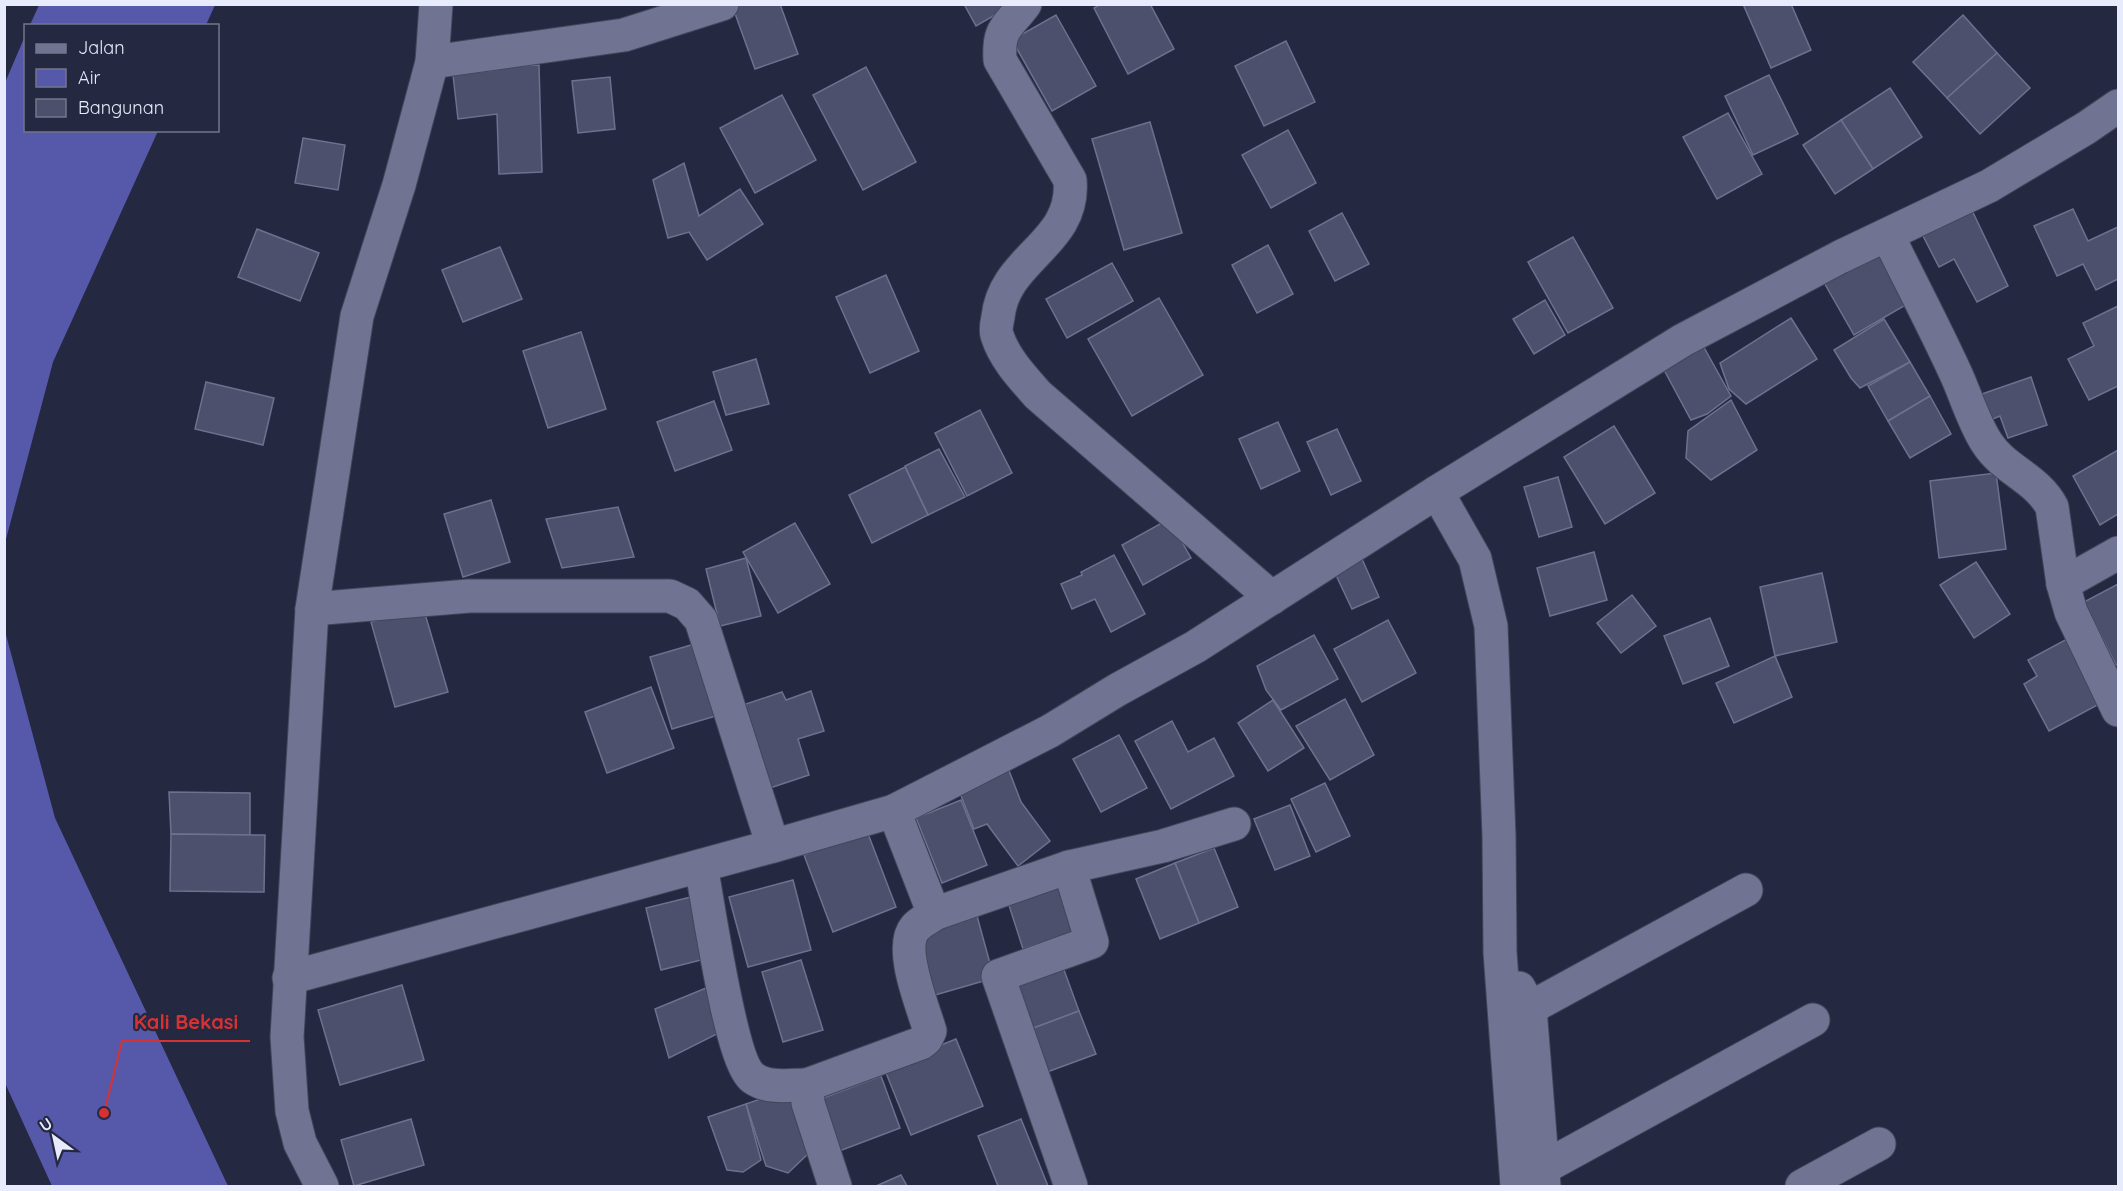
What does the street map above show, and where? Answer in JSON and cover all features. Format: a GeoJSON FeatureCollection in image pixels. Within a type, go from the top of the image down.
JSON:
{"type":"FeatureCollection","features":[{"type":"Feature","properties":{"kind":"street"},"geometry":{"type":"LineString","coordinates":[[322,1186],[300,1143],[292,1111],[286,1037],[312,609],[357,316],[399,185],[432,62],[436,4]]}},
{"type":"Feature","properties":{"kind":"street"},"geometry":{"type":"LineString","coordinates":[[432,62],[624,35],[722,4]]}},
{"type":"Feature","properties":{"kind":"street"},"geometry":{"type":"LineString","coordinates":[[1025,4],[1005,28],[999,42],[1000,60],[1070,180],[1071,192],[1069,208],[1058,228],[1014,275],[999,305],[996,333],[1014,368],[1038,395],[1272,598]]}},
{"type":"Feature","properties":{"kind":"street"},"geometry":{"type":"LineString","coordinates":[[289,978],[894,811],[1050,731],[1117,690],[1195,648],[1437,492],[1683,340],[1804,275],[1989,186],[2051,150],[2118,106]]}},
{"type":"Feature","properties":{"kind":"street"},"geometry":{"type":"LineString","coordinates":[[1888,236],[1956,372],[1986,442],[2007,464],[2038,487],[2052,507],[2063,584],[2071,612],[2118,710]]}},
{"type":"Feature","properties":{"kind":"street"},"geometry":{"type":"LineString","coordinates":[[1437,492],[1475,560],[1491,626],[1499,836],[1500,952],[1534,1180]]}},
{"type":"Feature","properties":{"kind":"street"},"geometry":{"type":"LineString","coordinates":[[2063,584],[2118,553]]}},
{"type":"Feature","properties":{"kind":"street"},"geometry":{"type":"LineString","coordinates":[[312,609],[469,596],[670,596],[687,604],[701,620],[773,846]]}},
{"type":"Feature","properties":{"kind":"street"},"geometry":{"type":"LineString","coordinates":[[894,811],[934,914]]}},
{"type":"Feature","properties":{"kind":"street"},"geometry":{"type":"LineString","coordinates":[[701,866],[722,983],[736,1042],[746,1070],[753,1078],[768,1085],[807,1085],[927,1039],[930,1031],[910,960],[909,945],[916,927],[934,914],[1070,867],[1163,846],[1234,824]]}},
{"type":"Feature","properties":{"kind":"street"},"geometry":{"type":"LineString","coordinates":[[1070,867],[1092,942],[998,976],[1071,1186]]}},
{"type":"Feature","properties":{"kind":"street"},"geometry":{"type":"LineString","coordinates":[[1530,1008],[1746,890]]}},
{"type":"Feature","properties":{"kind":"street"},"geometry":{"type":"LineString","coordinates":[[1500,952],[1530,1008],[1534,1180]]}},
{"type":"Feature","properties":{"kind":"street"},"geometry":{"type":"LineString","coordinates":[[1534,1180],[1813,1020]]}},
{"type":"Feature","properties":{"kind":"street"},"geometry":{"type":"LineString","coordinates":[[807,1085],[808,1103],[835,1186]]}},
{"type":"Feature","properties":{"kind":"street"},"geometry":{"type":"LineString","coordinates":[[1802,1186],[1879,1144]]}},
{"type":"Feature","properties":{"kind":"water"},"geometry":{"type":"Polygon","coordinates":[[[39,4],[215,5],[206,24],[30,24],[39,4]]]}},
{"type":"Feature","properties":{"kind":"water"},"geometry":{"type":"Polygon","coordinates":[[[24,38],[24,132],[158,132],[53,362],[5,543],[4,85],[24,38]]]}},
{"type":"Feature","properties":{"kind":"water"},"geometry":{"type":"Polygon","coordinates":[[[5,631],[55,818],[228,1186],[52,1186],[5,1083],[5,631]]]}},
{"type":"Feature","properties":{"kind":"building"},"geometry":{"type":"Polygon","coordinates":[[[743,4],[780,4],[798,54],[755,69],[733,8],[743,4]]]}},
{"type":"Feature","properties":{"kind":"building"},"geometry":{"type":"Polygon","coordinates":[[[964,4],[1014,4],[976,26],[964,4]]]}},
{"type":"Feature","properties":{"kind":"building"},"geometry":{"type":"Polygon","coordinates":[[[1101,4],[1150,4],[1174,49],[1128,74],[1094,8],[1101,4]]]}},
{"type":"Feature","properties":{"kind":"building"},"geometry":{"type":"Polygon","coordinates":[[[1743,4],[1791,4],[1811,50],[1771,68],[1743,4]]]}},
{"type":"Feature","properties":{"kind":"building"},"geometry":{"type":"Polygon","coordinates":[[[1056,15],[1096,86],[1052,111],[1012,40],[1056,15]]]}},
{"type":"Feature","properties":{"kind":"building"},"geometry":{"type":"Polygon","coordinates":[[[1963,15],[1997,53],[1947,98],[1913,62],[1963,15]]]}},
{"type":"Feature","properties":{"kind":"building"},"geometry":{"type":"Polygon","coordinates":[[[1286,41],[1315,102],[1264,126],[1235,66],[1286,41]]]}},
{"type":"Feature","properties":{"kind":"building"},"geometry":{"type":"Polygon","coordinates":[[[1997,53],[2030,88],[1980,134],[1947,98],[1997,53]]]}},
{"type":"Feature","properties":{"kind":"building"},"geometry":{"type":"Polygon","coordinates":[[[539,65],[542,172],[499,174],[497,114],[458,119],[453,75],[496,70],[495,67],[539,65]]]}},
{"type":"Feature","properties":{"kind":"building"},"geometry":{"type":"Polygon","coordinates":[[[866,67],[916,162],[863,190],[813,95],[866,67]]]}},
{"type":"Feature","properties":{"kind":"building"},"geometry":{"type":"Polygon","coordinates":[[[1769,75],[1798,134],[1753,155],[1725,96],[1769,75]]]}},
{"type":"Feature","properties":{"kind":"building"},"geometry":{"type":"Polygon","coordinates":[[[610,77],[615,129],[578,133],[572,81],[610,77]]]}},
{"type":"Feature","properties":{"kind":"building"},"geometry":{"type":"Polygon","coordinates":[[[1890,88],[1922,137],[1873,169],[1841,120],[1890,88]]]}},
{"type":"Feature","properties":{"kind":"building"},"geometry":{"type":"Polygon","coordinates":[[[782,95],[816,160],[755,193],[720,128],[782,95]]]}},
{"type":"Feature","properties":{"kind":"building"},"geometry":{"type":"Polygon","coordinates":[[[1728,113],[1762,174],[1717,199],[1683,137],[1728,113]]]}},
{"type":"Feature","properties":{"kind":"building"},"geometry":{"type":"Polygon","coordinates":[[[1841,120],[1873,169],[1835,194],[1803,145],[1841,120]]]}},
{"type":"Feature","properties":{"kind":"building"},"geometry":{"type":"Polygon","coordinates":[[[1150,122],[1182,233],[1124,250],[1092,139],[1150,122]]]}},
{"type":"Feature","properties":{"kind":"building"},"geometry":{"type":"Polygon","coordinates":[[[1288,130],[1316,183],[1271,208],[1242,155],[1288,130]]]}},
{"type":"Feature","properties":{"kind":"building"},"geometry":{"type":"Polygon","coordinates":[[[303,138],[345,145],[338,190],[295,183],[303,138]]]}},
{"type":"Feature","properties":{"kind":"building"},"geometry":{"type":"Polygon","coordinates":[[[684,163],[699,216],[740,189],[763,224],[707,260],[689,232],[668,238],[653,180],[684,163]]]}},
{"type":"Feature","properties":{"kind":"building"},"geometry":{"type":"Polygon","coordinates":[[[1969,204],[2008,286],[1977,302],[1954,259],[1939,267],[1920,230],[1969,204]]]}},
{"type":"Feature","properties":{"kind":"building"},"geometry":{"type":"Polygon","coordinates":[[[2073,209],[2088,241],[2118,227],[2118,279],[2096,290],[2083,264],[2057,276],[2034,226],[2073,209]]]}},
{"type":"Feature","properties":{"kind":"building"},"geometry":{"type":"Polygon","coordinates":[[[1342,213],[1369,264],[1335,281],[1309,231],[1342,213]]]}},
{"type":"Feature","properties":{"kind":"building"},"geometry":{"type":"Polygon","coordinates":[[[257,229],[319,253],[300,301],[238,277],[257,229]]]}},
{"type":"Feature","properties":{"kind":"building"},"geometry":{"type":"Polygon","coordinates":[[[1573,237],[1613,308],[1568,333],[1528,262],[1573,237]]]}},
{"type":"Feature","properties":{"kind":"building"},"geometry":{"type":"Polygon","coordinates":[[[1268,245],[1293,294],[1257,313],[1232,265],[1268,245]]]}},
{"type":"Feature","properties":{"kind":"building"},"geometry":{"type":"Polygon","coordinates":[[[500,247],[522,299],[463,322],[442,270],[500,247]]]}},
{"type":"Feature","properties":{"kind":"building"},"geometry":{"type":"Polygon","coordinates":[[[1876,247],[1909,303],[1854,335],[1822,279],[1876,247]]]}},
{"type":"Feature","properties":{"kind":"building"},"geometry":{"type":"Polygon","coordinates":[[[1112,263],[1133,301],[1067,338],[1046,299],[1112,263]]]}},
{"type":"Feature","properties":{"kind":"building"},"geometry":{"type":"Polygon","coordinates":[[[886,275],[919,351],[870,373],[836,297],[886,275]]]}},
{"type":"Feature","properties":{"kind":"building"},"geometry":{"type":"Polygon","coordinates":[[[1159,298],[1203,375],[1132,416],[1088,339],[1159,298]]]}},
{"type":"Feature","properties":{"kind":"building"},"geometry":{"type":"Polygon","coordinates":[[[1545,300],[1565,335],[1534,354],[1513,319],[1545,300]]]}},
{"type":"Feature","properties":{"kind":"building"},"geometry":{"type":"Polygon","coordinates":[[[2118,306],[2118,386],[2089,400],[2068,359],[2094,346],[2083,323],[2118,306]]]}},
{"type":"Feature","properties":{"kind":"building"},"geometry":{"type":"Polygon","coordinates":[[[1791,318],[1817,359],[1746,404],[1729,389],[1720,363],[1791,318]]]}},
{"type":"Feature","properties":{"kind":"building"},"geometry":{"type":"Polygon","coordinates":[[[1884,319],[1910,362],[1860,388],[1834,350],[1884,319]]]}},
{"type":"Feature","properties":{"kind":"building"},"geometry":{"type":"Polygon","coordinates":[[[581,332],[606,409],[548,428],[523,351],[581,332]]]}},
{"type":"Feature","properties":{"kind":"building"},"geometry":{"type":"Polygon","coordinates":[[[1701,342],[1731,396],[1707,414],[1691,420],[1663,368],[1701,342]]]}},
{"type":"Feature","properties":{"kind":"building"},"geometry":{"type":"Polygon","coordinates":[[[756,359],[769,404],[726,415],[713,372],[756,359]]]}},
{"type":"Feature","properties":{"kind":"building"},"geometry":{"type":"Polygon","coordinates":[[[1910,362],[1930,396],[1888,421],[1868,386],[1910,362]]]}},
{"type":"Feature","properties":{"kind":"building"},"geometry":{"type":"Polygon","coordinates":[[[2031,377],[2047,425],[2008,438],[2000,416],[1988,421],[1979,395],[2031,377]]]}},
{"type":"Feature","properties":{"kind":"building"},"geometry":{"type":"Polygon","coordinates":[[[206,382],[274,398],[263,445],[195,429],[206,382]]]}},
{"type":"Feature","properties":{"kind":"building"},"geometry":{"type":"Polygon","coordinates":[[[1930,396],[1951,434],[1910,458],[1888,421],[1930,396]]]}},
{"type":"Feature","properties":{"kind":"building"},"geometry":{"type":"Polygon","coordinates":[[[1731,400],[1757,450],[1711,480],[1686,458],[1688,431],[1731,400]]]}},
{"type":"Feature","properties":{"kind":"building"},"geometry":{"type":"Polygon","coordinates":[[[714,401],[732,450],[675,471],[657,422],[714,401]]]}},
{"type":"Feature","properties":{"kind":"building"},"geometry":{"type":"Polygon","coordinates":[[[980,410],[1012,473],[967,496],[935,433],[980,410]]]}},
{"type":"Feature","properties":{"kind":"building"},"geometry":{"type":"Polygon","coordinates":[[[1278,422],[1300,471],[1261,489],[1239,439],[1278,422]]]}},
{"type":"Feature","properties":{"kind":"building"},"geometry":{"type":"Polygon","coordinates":[[[1614,426],[1655,493],[1605,524],[1564,457],[1614,426]]]}},
{"type":"Feature","properties":{"kind":"building"},"geometry":{"type":"Polygon","coordinates":[[[1337,429],[1361,481],[1331,495],[1307,442],[1337,429]]]}},
{"type":"Feature","properties":{"kind":"building"},"geometry":{"type":"Polygon","coordinates":[[[939,449],[965,497],[928,515],[905,466],[939,449]]]}},
{"type":"Feature","properties":{"kind":"building"},"geometry":{"type":"Polygon","coordinates":[[[2118,450],[2118,514],[2100,525],[2073,476],[2118,450]]]}},
{"type":"Feature","properties":{"kind":"building"},"geometry":{"type":"Polygon","coordinates":[[[905,467],[928,515],[872,543],[849,495],[905,467]]]}},
{"type":"Feature","properties":{"kind":"building"},"geometry":{"type":"Polygon","coordinates":[[[1996,473],[2006,549],[1939,558],[1930,481],[1996,473]]]}},
{"type":"Feature","properties":{"kind":"building"},"geometry":{"type":"Polygon","coordinates":[[[1558,477],[1572,527],[1539,537],[1524,487],[1558,477]]]}},
{"type":"Feature","properties":{"kind":"building"},"geometry":{"type":"Polygon","coordinates":[[[491,500],[510,562],[463,577],[444,514],[491,500]]]}},
{"type":"Feature","properties":{"kind":"building"},"geometry":{"type":"Polygon","coordinates":[[[618,507],[634,557],[562,568],[546,519],[618,507]]]}},
{"type":"Feature","properties":{"kind":"building"},"geometry":{"type":"Polygon","coordinates":[[[1169,519],[1191,558],[1143,585],[1122,545],[1169,519]]]}},
{"type":"Feature","properties":{"kind":"building"},"geometry":{"type":"Polygon","coordinates":[[[795,523],[830,584],[778,613],[743,552],[795,523]]]}},
{"type":"Feature","properties":{"kind":"building"},"geometry":{"type":"Polygon","coordinates":[[[1594,552],[1607,600],[1550,616],[1537,568],[1594,552]]]}},
{"type":"Feature","properties":{"kind":"building"},"geometry":{"type":"Polygon","coordinates":[[[1114,555],[1145,614],[1111,632],[1095,599],[1072,609],[1061,584],[1082,575],[1081,572],[1114,555]]]}},
{"type":"Feature","properties":{"kind":"building"},"geometry":{"type":"Polygon","coordinates":[[[746,558],[761,616],[720,626],[706,569],[746,558]]]}},
{"type":"Feature","properties":{"kind":"building"},"geometry":{"type":"Polygon","coordinates":[[[1362,559],[1379,597],[1352,609],[1334,571],[1362,559]]]}},
{"type":"Feature","properties":{"kind":"building"},"geometry":{"type":"Polygon","coordinates":[[[1976,562],[2010,614],[1974,638],[1940,585],[1976,562]]]}},
{"type":"Feature","properties":{"kind":"building"},"geometry":{"type":"Polygon","coordinates":[[[1822,573],[1837,642],[1775,656],[1760,587],[1822,573]]]}},
{"type":"Feature","properties":{"kind":"building"},"geometry":{"type":"Polygon","coordinates":[[[2118,584],[2118,664],[2116,665],[2084,602],[2118,584]]]}},
{"type":"Feature","properties":{"kind":"building"},"geometry":{"type":"Polygon","coordinates":[[[1632,595],[1656,626],[1621,653],[1597,623],[1632,595]]]}},
{"type":"Feature","properties":{"kind":"building"},"geometry":{"type":"Polygon","coordinates":[[[423,607],[448,692],[395,707],[371,622],[423,607]]]}},
{"type":"Feature","properties":{"kind":"building"},"geometry":{"type":"Polygon","coordinates":[[[1710,618],[1729,666],[1683,684],[1664,636],[1710,618]]]}},
{"type":"Feature","properties":{"kind":"building"},"geometry":{"type":"Polygon","coordinates":[[[1388,620],[1416,673],[1362,702],[1334,649],[1388,620]]]}},
{"type":"Feature","properties":{"kind":"building"},"geometry":{"type":"Polygon","coordinates":[[[1314,635],[1338,679],[1281,710],[1266,690],[1257,666],[1314,635]]]}},
{"type":"Feature","properties":{"kind":"building"},"geometry":{"type":"Polygon","coordinates":[[[2069,638],[2103,702],[2049,731],[2024,684],[2037,676],[2028,660],[2069,638]]]}},
{"type":"Feature","properties":{"kind":"building"},"geometry":{"type":"Polygon","coordinates":[[[698,643],[719,715],[672,729],[650,657],[698,643]]]}},
{"type":"Feature","properties":{"kind":"building"},"geometry":{"type":"Polygon","coordinates":[[[1775,656],[1792,697],[1734,723],[1716,683],[1775,656]]]}},
{"type":"Feature","properties":{"kind":"building"},"geometry":{"type":"Polygon","coordinates":[[[651,687],[674,748],[607,773],[585,712],[651,687]]]}},
{"type":"Feature","properties":{"kind":"building"},"geometry":{"type":"Polygon","coordinates":[[[811,691],[824,731],[798,739],[809,775],[767,789],[740,706],[782,692],[786,700],[811,691]]]}},
{"type":"Feature","properties":{"kind":"building"},"geometry":{"type":"Polygon","coordinates":[[[1345,699],[1374,755],[1330,780],[1296,726],[1345,699]]]}},
{"type":"Feature","properties":{"kind":"building"},"geometry":{"type":"Polygon","coordinates":[[[1273,700],[1304,748],[1268,771],[1238,723],[1273,700]]]}},
{"type":"Feature","properties":{"kind":"building"},"geometry":{"type":"Polygon","coordinates":[[[1172,721],[1188,752],[1214,738],[1234,776],[1171,809],[1135,741],[1172,721]]]}},
{"type":"Feature","properties":{"kind":"building"},"geometry":{"type":"Polygon","coordinates":[[[1119,735],[1147,788],[1101,812],[1073,759],[1119,735]]]}},
{"type":"Feature","properties":{"kind":"building"},"geometry":{"type":"Polygon","coordinates":[[[1008,768],[1021,802],[1050,841],[1018,866],[987,824],[974,829],[958,788],[1008,768]]]}},
{"type":"Feature","properties":{"kind":"building"},"geometry":{"type":"Polygon","coordinates":[[[1325,783],[1350,836],[1316,852],[1291,799],[1325,783]]]}},
{"type":"Feature","properties":{"kind":"building"},"geometry":{"type":"Polygon","coordinates":[[[169,792],[250,793],[250,835],[171,834],[169,792]]]}},
{"type":"Feature","properties":{"kind":"building"},"geometry":{"type":"Polygon","coordinates":[[[961,800],[987,865],[942,883],[916,818],[961,800]]]}},
{"type":"Feature","properties":{"kind":"building"},"geometry":{"type":"Polygon","coordinates":[[[1290,805],[1310,856],[1275,870],[1254,819],[1290,805]]]}},
{"type":"Feature","properties":{"kind":"building"},"geometry":{"type":"Polygon","coordinates":[[[867,831],[896,907],[833,932],[804,855],[867,831]]]}},
{"type":"Feature","properties":{"kind":"building"},"geometry":{"type":"Polygon","coordinates":[[[171,834],[265,835],[264,892],[170,891],[171,834]]]}},
{"type":"Feature","properties":{"kind":"building"},"geometry":{"type":"Polygon","coordinates":[[[1214,848],[1238,907],[1199,923],[1175,863],[1214,848]]]}},
{"type":"Feature","properties":{"kind":"building"},"geometry":{"type":"Polygon","coordinates":[[[1175,863],[1199,923],[1160,939],[1136,879],[1175,863]]]}},
{"type":"Feature","properties":{"kind":"building"},"geometry":{"type":"Polygon","coordinates":[[[793,880],[811,950],[748,967],[729,897],[793,880]]]}},
{"type":"Feature","properties":{"kind":"building"},"geometry":{"type":"Polygon","coordinates":[[[1066,880],[1082,929],[1023,949],[1007,899],[1066,880]]]}},
{"type":"Feature","properties":{"kind":"building"},"geometry":{"type":"Polygon","coordinates":[[[695,896],[709,958],[661,970],[646,908],[695,896]]]}},
{"type":"Feature","properties":{"kind":"building"},"geometry":{"type":"Polygon","coordinates":[[[977,916],[994,978],[935,995],[918,932],[977,916]]]}},
{"type":"Feature","properties":{"kind":"building"},"geometry":{"type":"Polygon","coordinates":[[[1060,959],[1079,1011],[1023,1032],[1004,980],[1060,959]]]}},
{"type":"Feature","properties":{"kind":"building"},"geometry":{"type":"Polygon","coordinates":[[[801,960],[823,1030],[783,1042],[762,972],[801,960]]]}},
{"type":"Feature","properties":{"kind":"building"},"geometry":{"type":"Polygon","coordinates":[[[402,985],[424,1060],[340,1085],[318,1010],[402,985]]]}},
{"type":"Feature","properties":{"kind":"building"},"geometry":{"type":"Polygon","coordinates":[[[706,988],[723,1031],[669,1058],[655,1009],[706,988]]]}},
{"type":"Feature","properties":{"kind":"building"},"geometry":{"type":"Polygon","coordinates":[[[1079,1011],[1096,1054],[1039,1075],[1023,1032],[1079,1011]]]}},
{"type":"Feature","properties":{"kind":"building"},"geometry":{"type":"Polygon","coordinates":[[[956,1039],[983,1106],[911,1135],[884,1068],[956,1039]]]}},
{"type":"Feature","properties":{"kind":"building"},"geometry":{"type":"Polygon","coordinates":[[[881,1076],[900,1128],[834,1153],[815,1101],[881,1076]]]}},
{"type":"Feature","properties":{"kind":"building"},"geometry":{"type":"Polygon","coordinates":[[[789,1089],[810,1152],[788,1173],[766,1166],[746,1104],[789,1089]]]}},
{"type":"Feature","properties":{"kind":"building"},"geometry":{"type":"Polygon","coordinates":[[[746,1104],[761,1160],[743,1172],[727,1170],[708,1117],[746,1104]]]}},
{"type":"Feature","properties":{"kind":"building"},"geometry":{"type":"Polygon","coordinates":[[[411,1119],[424,1165],[354,1186],[341,1140],[411,1119]]]}},
{"type":"Feature","properties":{"kind":"building"},"geometry":{"type":"Polygon","coordinates":[[[1021,1119],[1048,1186],[998,1186],[978,1136],[1021,1119]]]}},
{"type":"Feature","properties":{"kind":"building"},"geometry":{"type":"Polygon","coordinates":[[[901,1175],[907,1186],[876,1186],[901,1175]]]}},
{"type":"Feature","properties":{"kind":"place","name":"Kali Bekasi"},"geometry":{"type":"Point","coordinates":[104,1113]}}]}
